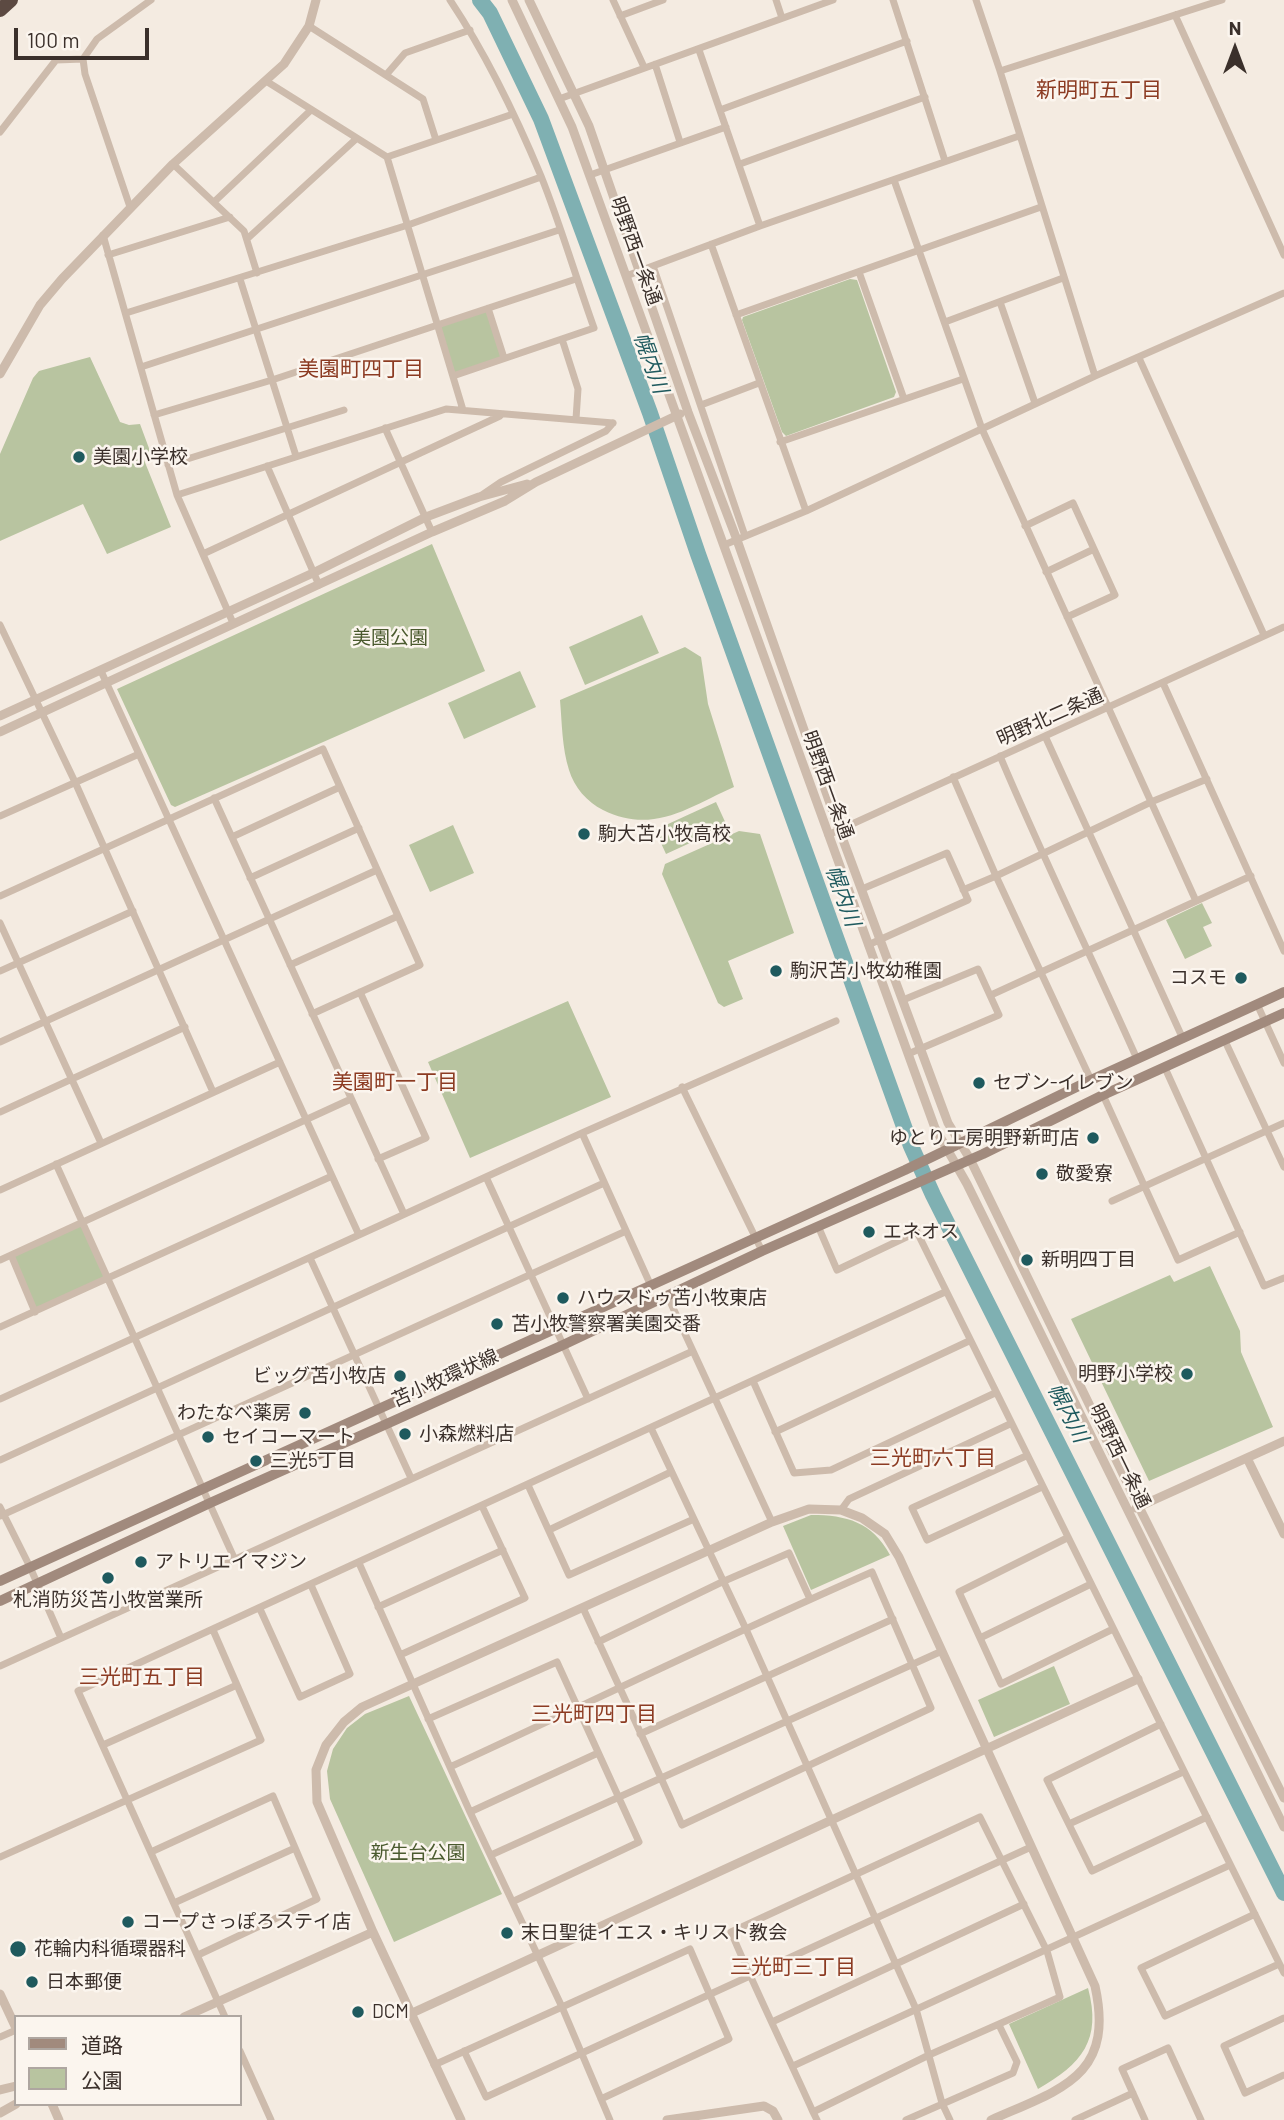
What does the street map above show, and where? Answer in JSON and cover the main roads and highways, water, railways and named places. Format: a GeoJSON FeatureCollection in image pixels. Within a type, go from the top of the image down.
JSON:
{"type":"FeatureCollection","features":[{"type":"Feature","properties":{"kind":"highway"},"geometry":{"type":"LineString","coordinates":[[0,10],[10,0]]}},
{"type":"Feature","properties":{"kind":"main road","name":"苫小牧環状線"},"geometry":{"type":"LineString","coordinates":[[0,1581],[936,1156],[1091,1080],[1284,992]]}},
{"type":"Feature","properties":{"kind":"main road","name":"苫小牧環状線"},"geometry":{"type":"LineString","coordinates":[[0,1601],[209,1503],[668,1297],[762,1251],[912,1186],[1284,1013]]}},
{"type":"Feature","properties":{"kind":"waterway","name":"幌内川"},"geometry":{"type":"LineString","coordinates":[[480,0],[490,13],[541,119],[650,413],[911,1146],[933,1195],[1284,1893]]}},
{"type":"Feature","properties":{"kind":"place","name":"美園小学校"},"geometry":{"type":"Point","coordinates":[79,457]}},
{"type":"Feature","properties":{"kind":"place","name":"駒大苫小牧高校"},"geometry":{"type":"Point","coordinates":[584,834]}},
{"type":"Feature","properties":{"kind":"place","name":"駒沢苫小牧幼稚園"},"geometry":{"type":"Point","coordinates":[776,971]}},
{"type":"Feature","properties":{"kind":"place","name":"コスモ"},"geometry":{"type":"Point","coordinates":[1241,978]}},
{"type":"Feature","properties":{"kind":"place","name":"セブン-イレブン"},"geometry":{"type":"Point","coordinates":[979,1083]}},
{"type":"Feature","properties":{"kind":"place","name":"ゆとり工房明野新町店"},"geometry":{"type":"Point","coordinates":[1093,1138]}},
{"type":"Feature","properties":{"kind":"place","name":"敬愛寮"},"geometry":{"type":"Point","coordinates":[1042,1174]}},
{"type":"Feature","properties":{"kind":"place","name":"エネオス"},"geometry":{"type":"Point","coordinates":[869,1232]}},
{"type":"Feature","properties":{"kind":"place","name":"新明四丁目"},"geometry":{"type":"Point","coordinates":[1027,1260]}},
{"type":"Feature","properties":{"kind":"place","name":"ハウスドゥ苫小牧東店"},"geometry":{"type":"Point","coordinates":[563,1298]}},
{"type":"Feature","properties":{"kind":"place","name":"苫小牧警察署美園交番"},"geometry":{"type":"Point","coordinates":[497,1324]}},
{"type":"Feature","properties":{"kind":"place","name":"明野小学校"},"geometry":{"type":"Point","coordinates":[1187,1374]}},
{"type":"Feature","properties":{"kind":"place","name":"ビッグ苫小牧店"},"geometry":{"type":"Point","coordinates":[400,1376]}},
{"type":"Feature","properties":{"kind":"place","name":"わたなべ薬房"},"geometry":{"type":"Point","coordinates":[305,1413]}},
{"type":"Feature","properties":{"kind":"place","name":"小森燃料店"},"geometry":{"type":"Point","coordinates":[405,1434]}},
{"type":"Feature","properties":{"kind":"place","name":"セイコーマート"},"geometry":{"type":"Point","coordinates":[208,1437]}},
{"type":"Feature","properties":{"kind":"place","name":"三光5丁目"},"geometry":{"type":"Point","coordinates":[256,1461]}},
{"type":"Feature","properties":{"kind":"place","name":"アトリエイマジン"},"geometry":{"type":"Point","coordinates":[141,1562]}},
{"type":"Feature","properties":{"kind":"place","name":"札消防災苫小牧営業所"},"geometry":{"type":"Point","coordinates":[108,1578]}},
{"type":"Feature","properties":{"kind":"place","name":"コープさっぽろステイ店"},"geometry":{"type":"Point","coordinates":[128,1922]}},
{"type":"Feature","properties":{"kind":"place","name":"末日聖徒イエス・キリスト教会"},"geometry":{"type":"Point","coordinates":[507,1933]}},
{"type":"Feature","properties":{"kind":"place","name":"花輪内科循環器科"},"geometry":{"type":"Point","coordinates":[18,1949]}},
{"type":"Feature","properties":{"kind":"place","name":"日本郵便"},"geometry":{"type":"Point","coordinates":[32,1982]}},
{"type":"Feature","properties":{"kind":"place","name":"DCM"},"geometry":{"type":"Point","coordinates":[358,2012]}},
{"type":"Feature","properties":{"kind":"district","name":"新明町五丁目"},"geometry":{"type":"Point","coordinates":[1099,90]}},
{"type":"Feature","properties":{"kind":"district","name":"美園町四丁目"},"geometry":{"type":"Point","coordinates":[361,369]}},
{"type":"Feature","properties":{"kind":"district","name":"美園町一丁目"},"geometry":{"type":"Point","coordinates":[395,1082]}},
{"type":"Feature","properties":{"kind":"district","name":"三光町六丁目"},"geometry":{"type":"Point","coordinates":[933,1458]}},
{"type":"Feature","properties":{"kind":"district","name":"三光町五丁目"},"geometry":{"type":"Point","coordinates":[142,1677]}},
{"type":"Feature","properties":{"kind":"district","name":"三光町四丁目"},"geometry":{"type":"Point","coordinates":[594,1714]}},
{"type":"Feature","properties":{"kind":"district","name":"三光町三丁目"},"geometry":{"type":"Point","coordinates":[793,1967]}},
{"type":"Feature","properties":{"kind":"park label","name":"美園公園"},"geometry":{"type":"Point","coordinates":[390,638]}},
{"type":"Feature","properties":{"kind":"park label","name":"新生台公園"},"geometry":{"type":"Point","coordinates":[418,1853]}}]}
